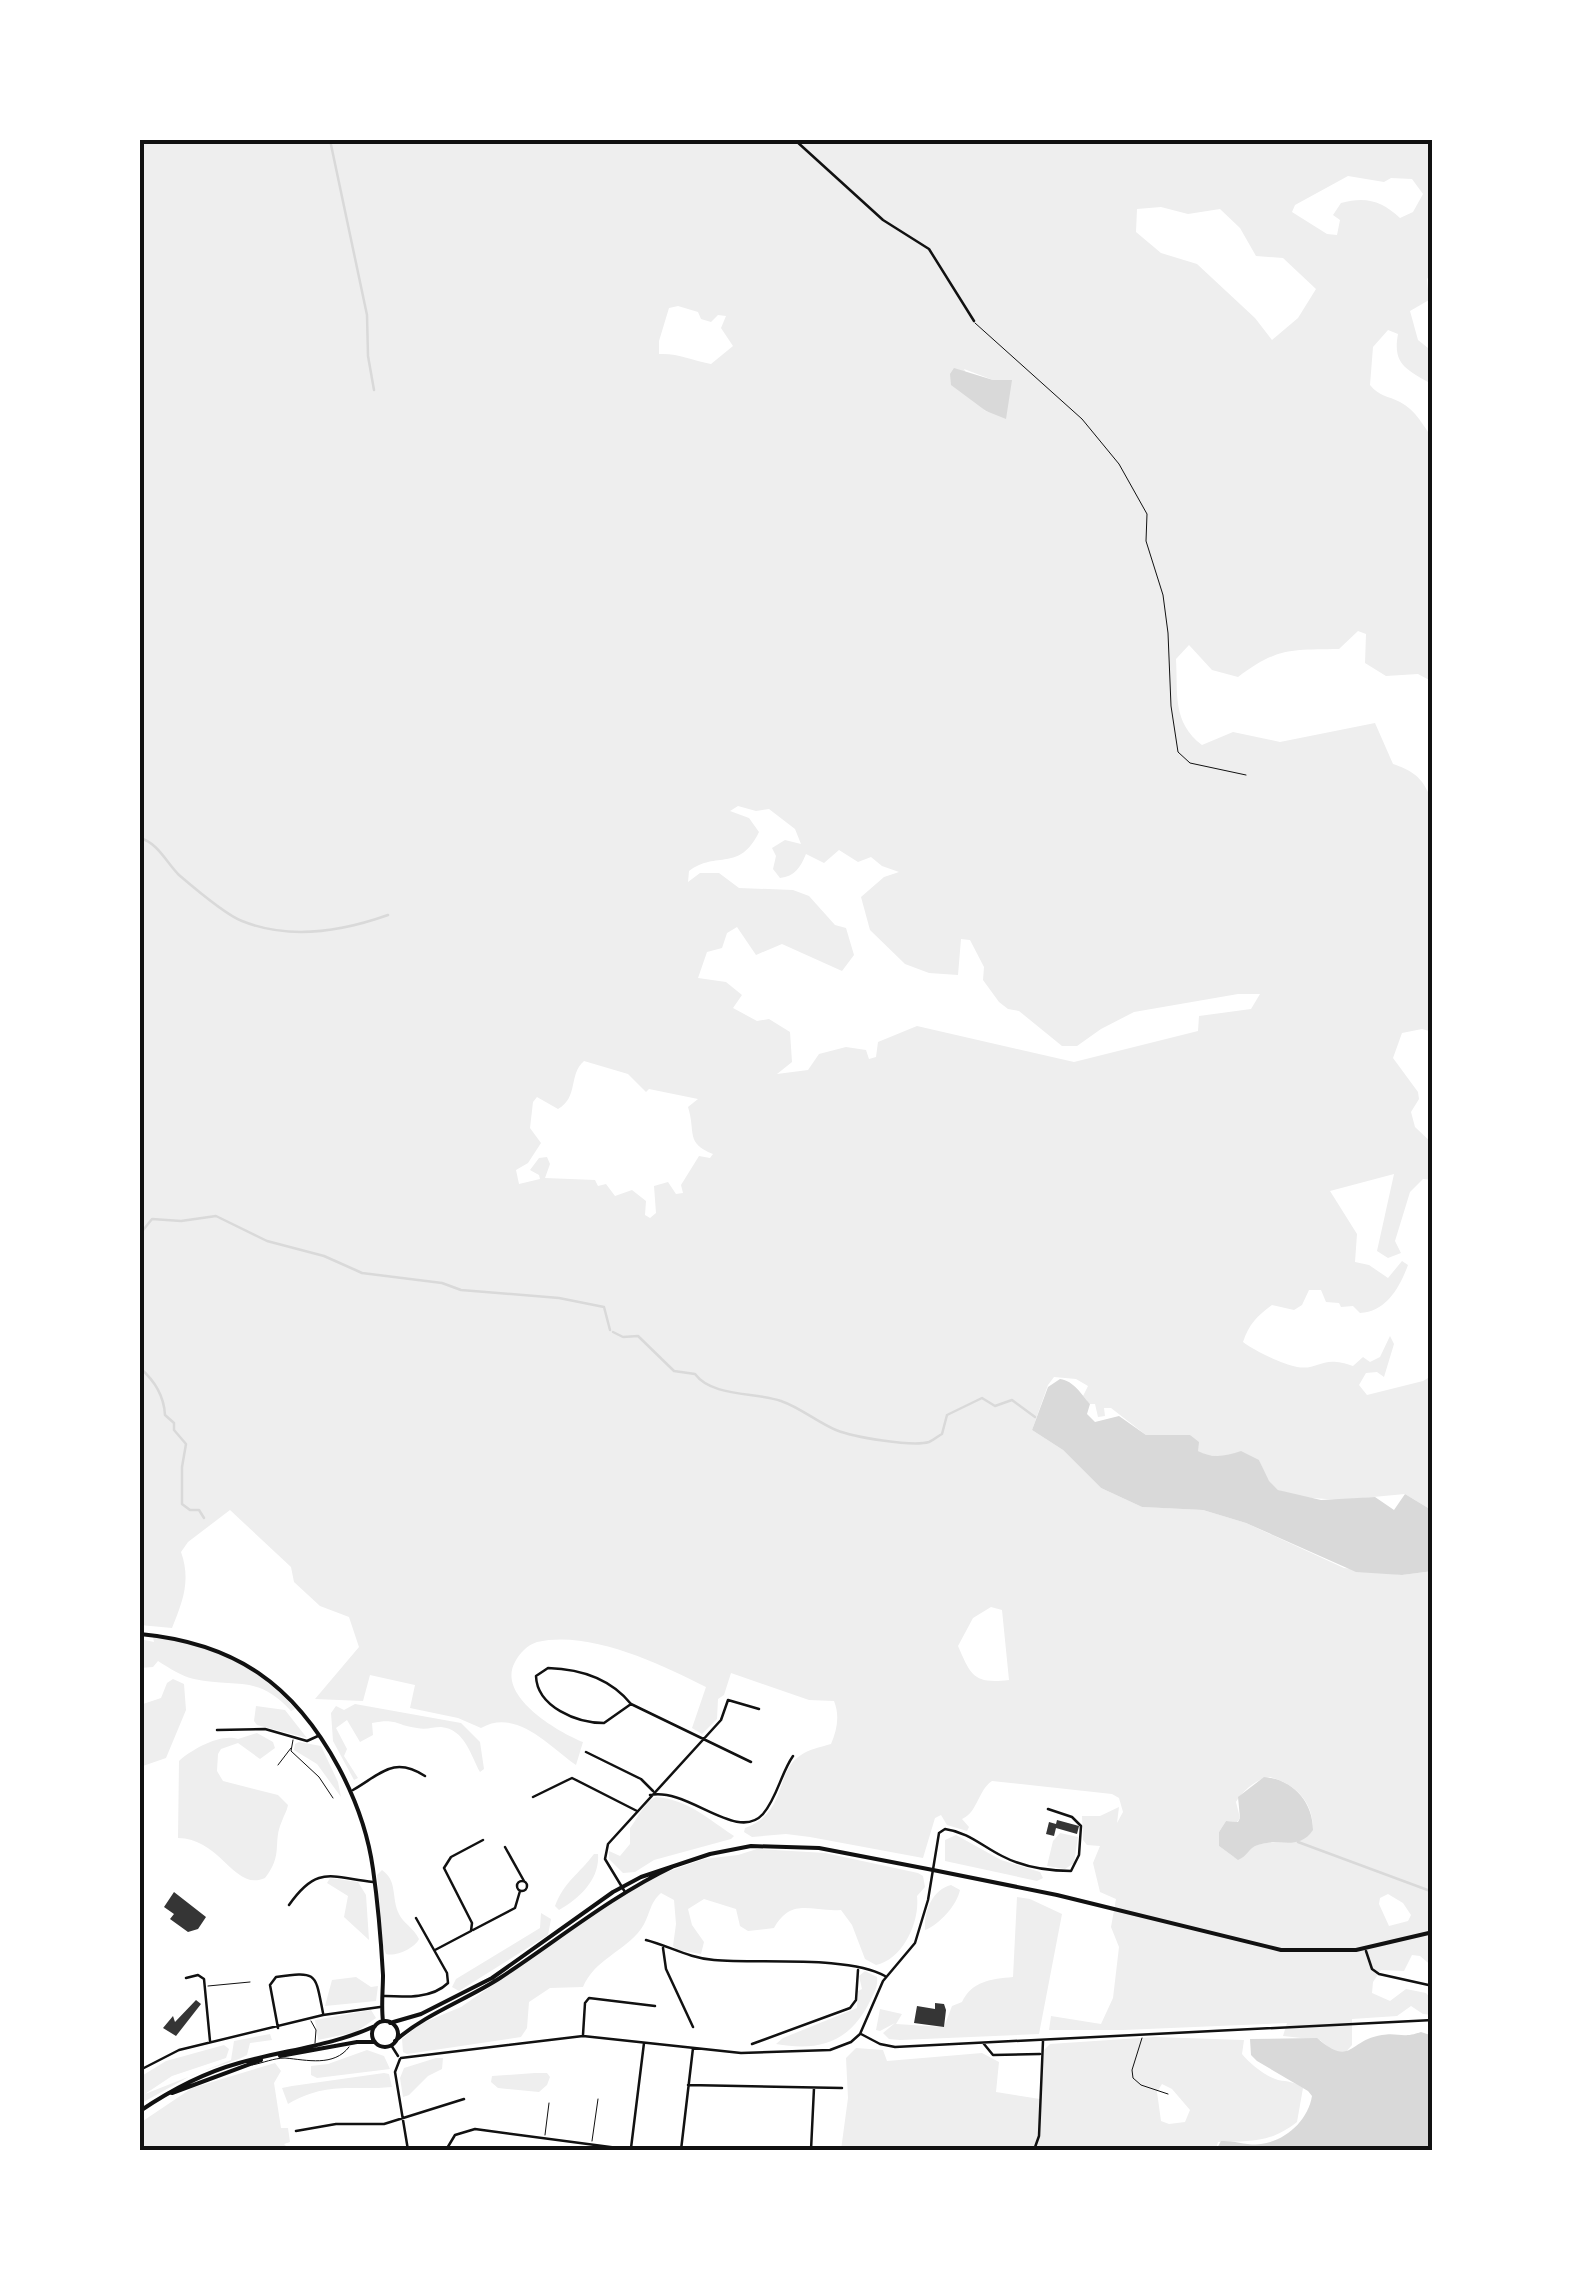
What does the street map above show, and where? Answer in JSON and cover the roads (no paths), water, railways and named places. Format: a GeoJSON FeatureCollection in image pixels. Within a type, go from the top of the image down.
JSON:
{"type":"FeatureCollection","features":[{"type":"Feature","properties":{"kind":"street"},"geometry":{"type":"LineString","coordinates":[[795,140],[883,220],[929,249],[974,322]]}},
{"type":"Feature","properties":{"kind":"street"},"geometry":{"type":"LineString","coordinates":[[140,1634],[198,1643],[243,1663],[286,1695],[320,1735],[351,1791],[369,1847],[383,2021]]}},
{"type":"Feature","properties":{"kind":"street"},"geometry":{"type":"LineString","coordinates":[[631,1704],[604,1723],[580,1720],[556,1708],[539,1690],[535,1679],[540,1670],[548,1668],[579,1672],[613,1686],[631,1704],[751,1762]]}},
{"type":"Feature","properties":{"kind":"street"},"geometry":{"type":"LineString","coordinates":[[624,1889],[609,1868],[604,1851],[721,1720],[728,1700],[758,1710]]}},
{"type":"Feature","properties":{"kind":"street"},"geometry":{"type":"LineString","coordinates":[[217,1730],[259,1729],[310,1741],[320,1735]]}},
{"type":"Feature","properties":{"kind":"street"},"geometry":{"type":"LineString","coordinates":[[586,1752],[641,1779],[651,1794]]}},
{"type":"Feature","properties":{"kind":"street"},"geometry":{"type":"LineString","coordinates":[[651,1794],[672,1794],[732,1822],[750,1822],[766,1809],[793,1756]]}},
{"type":"Feature","properties":{"kind":"street"},"geometry":{"type":"LineString","coordinates":[[351,1791],[400,1765],[426,1776]]}},
{"type":"Feature","properties":{"kind":"street"},"geometry":{"type":"LineString","coordinates":[[532,1798],[572,1778],[637,1810]]}},
{"type":"Feature","properties":{"kind":"street"},"geometry":{"type":"LineString","coordinates":[[400,2058],[582,2036],[741,2052],[830,2050],[860,2034],[886,1977],[919,1934],[940,1833],[945,1830],[966,1834],[1020,1864],[1074,1870],[1079,1855],[1080,1823],[1048,1809]]}},
{"type":"Feature","properties":{"kind":"street"},"geometry":{"type":"LineString","coordinates":[[472,1929],[444,1868],[452,1858],[483,1840]]}},
{"type":"Feature","properties":{"kind":"street"},"geometry":{"type":"LineString","coordinates":[[140,2110],[230,2066],[312,2046],[383,2021],[421,2014],[492,1978],[624,1889],[683,1862],[726,1850],[780,1845],[818,1848],[1089,1902],[1260,1946],[1320,1952],[1365,1949],[1433,1932]]}},
{"type":"Feature","properties":{"kind":"street"},"geometry":{"type":"LineString","coordinates":[[435,1950],[516,1908],[520,1891],[516,1884],[524,1882],[505,1847]]}},
{"type":"Feature","properties":{"kind":"street"},"geometry":{"type":"LineString","coordinates":[[289,1905],[305,1884],[316,1877],[331,1875],[374,1882]]}},
{"type":"Feature","properties":{"kind":"street"},"geometry":{"type":"LineString","coordinates":[[163,2096],[249,2065],[351,2044],[393,2043],[412,2025],[460,2003],[502,1976],[624,1889]]}},
{"type":"Feature","properties":{"kind":"street"},"geometry":{"type":"LineString","coordinates":[[382,1996],[416,1996],[444,1988],[449,1979],[416,1918]]}},
{"type":"Feature","properties":{"kind":"street"},"geometry":{"type":"LineString","coordinates":[[646,1940],[714,1960],[820,1963],[886,1977]]}},
{"type":"Feature","properties":{"kind":"street"},"geometry":{"type":"LineString","coordinates":[[664,1946],[666,1969],[693,2026]]}},
{"type":"Feature","properties":{"kind":"street"},"geometry":{"type":"LineString","coordinates":[[1365,1949],[1378,1974],[1433,1986]]}},
{"type":"Feature","properties":{"kind":"street"},"geometry":{"type":"LineString","coordinates":[[752,2044],[850,2008],[856,2000],[858,1969]]}},
{"type":"Feature","properties":{"kind":"street"},"geometry":{"type":"LineString","coordinates":[[278,2028],[270,1984],[276,1978],[306,1973],[312,1976],[317,1982],[323,2015]]}},
{"type":"Feature","properties":{"kind":"street"},"geometry":{"type":"LineString","coordinates":[[186,1978],[201,1975],[210,2043]]}},
{"type":"Feature","properties":{"kind":"street"},"geometry":{"type":"LineString","coordinates":[[582,2036],[588,1998],[654,2006]]}},
{"type":"Feature","properties":{"kind":"street"},"geometry":{"type":"LineString","coordinates":[[140,2070],[170,2053],[323,2015],[382,2007]]}},
{"type":"Feature","properties":{"kind":"street"},"geometry":{"type":"LineString","coordinates":[[860,2034],[895,2047],[1433,2020]]}},
{"type":"Feature","properties":{"kind":"street"},"geometry":{"type":"LineString","coordinates":[[390,2022],[397,2030],[393,2043],[400,2058],[395,2072],[408,2150]]}},
{"type":"Feature","properties":{"kind":"street"},"geometry":{"type":"LineString","coordinates":[[375,2026],[375,2042]]}},
{"type":"Feature","properties":{"kind":"street"},"geometry":{"type":"LineString","coordinates":[[1034,2150],[1043,2040]]}},
{"type":"Feature","properties":{"kind":"street"},"geometry":{"type":"LineString","coordinates":[[983,2043],[993,2055],[1042,2054]]}},
{"type":"Feature","properties":{"kind":"street"},"geometry":{"type":"LineString","coordinates":[[446,2150],[455,2135],[468,2130],[632,2150],[644,2044]]}},
{"type":"Feature","properties":{"kind":"street"},"geometry":{"type":"LineString","coordinates":[[681,2150],[693,2048]]}},
{"type":"Feature","properties":{"kind":"street"},"geometry":{"type":"LineString","coordinates":[[688,2086],[842,2088]]}},
{"type":"Feature","properties":{"kind":"street"},"geometry":{"type":"LineString","coordinates":[[810,2150],[814,2088]]}},
{"type":"Feature","properties":{"kind":"street"},"geometry":{"type":"LineString","coordinates":[[296,2131],[336,2124],[376,2125],[464,2099]]}},
{"type":"Feature","properties":{"kind":"lane"},"geometry":{"type":"LineString","coordinates":[[974,322],[1075,412],[1119,464],[1148,514],[1146,540],[1163,595],[1178,752],[1190,764],[1246,774]]}},
{"type":"Feature","properties":{"kind":"lane"},"geometry":{"type":"LineString","coordinates":[[278,1765],[295,1738]]}},
{"type":"Feature","properties":{"kind":"lane"},"geometry":{"type":"LineString","coordinates":[[291,1748],[319,1776],[333,1798]]}},
{"type":"Feature","properties":{"kind":"lane"},"geometry":{"type":"LineString","coordinates":[[205,1986],[250,1982]]}},
{"type":"Feature","properties":{"kind":"lane"},"geometry":{"type":"LineString","coordinates":[[309,2019],[316,2030],[312,2046]]}},
{"type":"Feature","properties":{"kind":"lane"},"geometry":{"type":"LineString","coordinates":[[1143,2035],[1132,2074],[1141,2084],[1168,2094]]}},
{"type":"Feature","properties":{"kind":"lane"},"geometry":{"type":"LineString","coordinates":[[249,2065],[278,2058],[301,2062],[338,2058],[351,2044]]}},
{"type":"Feature","properties":{"kind":"lane"},"geometry":{"type":"LineString","coordinates":[[592,2145],[598,2100]]}},
{"type":"Feature","properties":{"kind":"lane"},"geometry":{"type":"LineString","coordinates":[[544,2138],[549,2103]]}},
{"type":"Feature","properties":{"kind":"waterway"},"geometry":{"type":"LineString","coordinates":[[330,140],[367,315],[374,390]]}},
{"type":"Feature","properties":{"kind":"waterway"},"geometry":{"type":"LineString","coordinates":[[140,838],[152,844],[179,875],[219,907],[260,927],[316,931],[388,915]]}},
{"type":"Feature","properties":{"kind":"waterway"},"geometry":{"type":"LineString","coordinates":[[140,1234],[152,1219],[181,1221],[216,1216],[267,1241],[324,1256],[362,1273],[442,1283],[461,1290],[559,1298],[604,1307],[610,1330]]}},
{"type":"Feature","properties":{"kind":"waterway"},"geometry":{"type":"LineString","coordinates":[[613,1332],[623,1337],[638,1336],[674,1371],[695,1374],[712,1387],[781,1401],[836,1430],[868,1438],[929,1442],[942,1434],[947,1415],[982,1398],[995,1406],[1012,1400],[1035,1417]]}},
{"type":"Feature","properties":{"kind":"waterway"},"geometry":{"type":"LineString","coordinates":[[140,1368],[157,1389],[165,1415],[186,1444],[182,1504],[199,1510],[204,1518]]}},
{"type":"Feature","properties":{"kind":"waterway"},"geometry":{"type":"LineString","coordinates":[[1298,1842],[1433,1892]]}}]}
